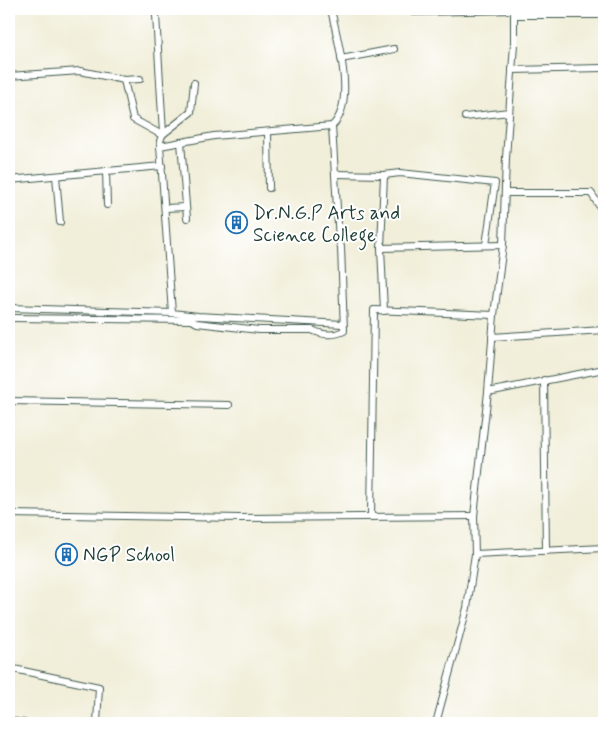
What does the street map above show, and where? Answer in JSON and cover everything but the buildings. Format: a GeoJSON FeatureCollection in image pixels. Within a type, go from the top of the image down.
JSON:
{"type":"FeatureCollection","features":[{"type":"Feature","properties":{"kind":"street"},"geometry":{"type":"LineString","coordinates":[[161,146],[214,136],[332,126],[339,120],[343,103],[343,73],[332,9]]}},
{"type":"Feature","properties":{"kind":"street"},"geometry":{"type":"LineString","coordinates":[[410,9],[413,12],[514,11],[604,15]]}},
{"type":"Feature","properties":{"kind":"street"},"geometry":{"type":"LineString","coordinates":[[436,723],[466,608],[476,554],[474,516],[488,392],[494,315],[503,245],[514,11]]}},
{"type":"Feature","properties":{"kind":"street"},"geometry":{"type":"LineString","coordinates":[[156,16],[162,135],[160,141],[172,313]]}},
{"type":"Feature","properties":{"kind":"street"},"geometry":{"type":"LineString","coordinates":[[341,58],[394,49]]}},
{"type":"Feature","properties":{"kind":"street"},"geometry":{"type":"LineString","coordinates":[[512,70],[602,68]]}},
{"type":"Feature","properties":{"kind":"street"},"geometry":{"type":"LineString","coordinates":[[9,76],[80,71],[124,80],[140,79]]}},
{"type":"Feature","properties":{"kind":"street"},"geometry":{"type":"LineString","coordinates":[[124,80],[133,119],[162,135]]}},
{"type":"Feature","properties":{"kind":"street"},"geometry":{"type":"LineString","coordinates":[[162,135],[191,112],[194,83]]}},
{"type":"Feature","properties":{"kind":"street"},"geometry":{"type":"LineString","coordinates":[[465,117],[510,112]]}},
{"type":"Feature","properties":{"kind":"street"},"geometry":{"type":"LineString","coordinates":[[9,318],[192,320],[197,323],[258,330],[312,330],[319,334],[338,334],[344,331],[341,248],[332,126]]}},
{"type":"Feature","properties":{"kind":"street"},"geometry":{"type":"LineString","coordinates":[[268,132],[268,188]]}},
{"type":"Feature","properties":{"kind":"street"},"geometry":{"type":"LineString","coordinates":[[181,142],[187,218]]}},
{"type":"Feature","properties":{"kind":"street"},"geometry":{"type":"LineString","coordinates":[[9,180],[162,166]]}},
{"type":"Feature","properties":{"kind":"street"},"geometry":{"type":"LineString","coordinates":[[106,171],[107,205]]}},
{"type":"Feature","properties":{"kind":"street"},"geometry":{"type":"LineString","coordinates":[[336,174],[384,175],[400,173],[495,182],[486,246]]}},
{"type":"Feature","properties":{"kind":"street"},"geometry":{"type":"LineString","coordinates":[[384,175],[381,248],[384,311]]}},
{"type":"Feature","properties":{"kind":"street"},"geometry":{"type":"LineString","coordinates":[[56,176],[60,222]]}},
{"type":"Feature","properties":{"kind":"street"},"geometry":{"type":"LineString","coordinates":[[9,189],[11,228]]}},
{"type":"Feature","properties":{"kind":"street"},"geometry":{"type":"LineString","coordinates":[[505,193],[591,193],[604,213]]}},
{"type":"Feature","properties":{"kind":"street"},"geometry":{"type":"LineString","coordinates":[[165,208],[186,207]]}},
{"type":"Feature","properties":{"kind":"street"},"geometry":{"type":"LineString","coordinates":[[381,248],[503,245]]}},
{"type":"Feature","properties":{"kind":"street"},"geometry":{"type":"LineString","coordinates":[[9,308],[172,313],[343,324]]}},
{"type":"Feature","properties":{"kind":"street"},"geometry":{"type":"LineString","coordinates":[[371,517],[374,310],[494,315]]}},
{"type":"Feature","properties":{"kind":"street"},"geometry":{"type":"LineString","coordinates":[[492,337],[604,330]]}},
{"type":"Feature","properties":{"kind":"street"},"geometry":{"type":"LineString","coordinates":[[488,392],[604,368]]}},
{"type":"Feature","properties":{"kind":"street"},"geometry":{"type":"LineString","coordinates":[[544,380],[546,551]]}},
{"type":"Feature","properties":{"kind":"street"},"geometry":{"type":"LineString","coordinates":[[9,401],[229,404]]}},
{"type":"Feature","properties":{"kind":"street"},"geometry":{"type":"LineString","coordinates":[[9,514],[240,518],[474,516]]}},
{"type":"Feature","properties":{"kind":"street"},"geometry":{"type":"LineString","coordinates":[[476,554],[604,548]]}},
{"type":"Feature","properties":{"kind":"street"},"geometry":{"type":"LineString","coordinates":[[9,668],[99,687],[98,723]]}},
{"type":"Feature","properties":{"kind":"street"},"geometry":{"type":"LineString","coordinates":[[9,721],[24,723]]}},
{"type":"Feature","properties":{"kind":"place","name":"Dr.N.G.P Arts and Science College"},"geometry":{"type":"Point","coordinates":[237,223]}},
{"type":"Feature","properties":{"kind":"place","name":"NGP School"},"geometry":{"type":"Point","coordinates":[67,554]}}]}
